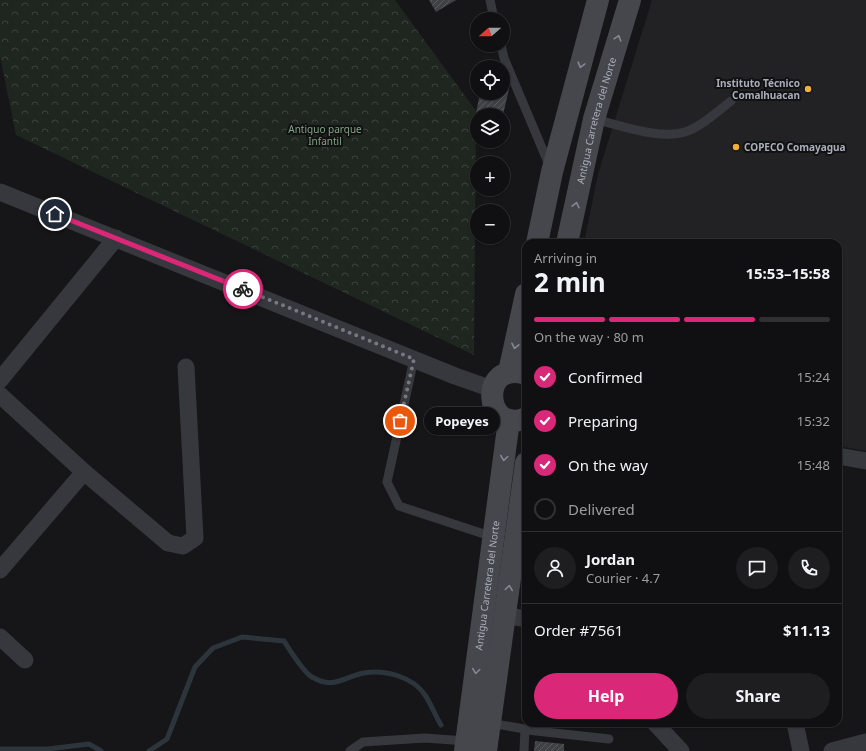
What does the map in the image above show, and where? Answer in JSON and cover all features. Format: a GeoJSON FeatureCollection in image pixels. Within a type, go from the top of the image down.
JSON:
{"type":"FeatureCollection","features":[{"type":"Feature","properties":{"kind":"main road"},"geometry":{"type":"LineString","coordinates":[[538,239],[552,172],[598,0]]}},
{"type":"Feature","properties":{"kind":"main road","name":"Antigua Carretera del Norte"},"geometry":{"type":"LineString","coordinates":[[568,239],[594,119],[630,0]]}},
{"type":"Feature","properties":{"kind":"main road"},"geometry":{"type":"LineString","coordinates":[[517,419],[496,411],[491,397],[492,389],[499,378],[518,373],[522,334]]}},
{"type":"Feature","properties":{"kind":"main road","name":"Antigua Carretera del Norte"},"geometry":{"type":"LineString","coordinates":[[466,746],[493,537],[517,419]]}},
{"type":"Feature","properties":{"kind":"main road"},"geometry":{"type":"LineString","coordinates":[[486,751],[490,723],[516,617],[522,525]]}},
{"type":"Feature","properties":{"kind":"street"},"geometry":{"type":"LineString","coordinates":[[0,192],[492,389]]}},
{"type":"Feature","properties":{"kind":"street"},"geometry":{"type":"LineString","coordinates":[[0,380],[116,238]]}},
{"type":"Feature","properties":{"kind":"street"},"geometry":{"type":"LineString","coordinates":[[0,395],[84,472],[168,544],[183,546],[195,538],[186,367]]}},
{"type":"Feature","properties":{"kind":"street"},"geometry":{"type":"LineString","coordinates":[[842,457],[866,461]]}},
{"type":"Feature","properties":{"kind":"street"},"geometry":{"type":"LineString","coordinates":[[0,570],[84,472]]}},
{"type":"Feature","properties":{"kind":"street"},"geometry":{"type":"LineString","coordinates":[[0,636],[25,660]]}},
{"type":"Feature","properties":{"kind":"street"},"geometry":{"type":"LineString","coordinates":[[659,727],[682,751]]}},
{"type":"Feature","properties":{"kind":"street"},"geometry":{"type":"LineString","coordinates":[[795,727],[802,751]]}},
{"type":"Feature","properties":{"kind":"street"},"geometry":{"type":"LineString","coordinates":[[832,751],[866,742]]}},
{"type":"Feature","properties":{"kind":"lane"},"geometry":{"type":"LineString","coordinates":[[490,0],[493,12]]}},
{"type":"Feature","properties":{"kind":"lane"},"geometry":{"type":"LineString","coordinates":[[503,52],[552,172]]}},
{"type":"Feature","properties":{"kind":"lane"},"geometry":{"type":"LineString","coordinates":[[594,119],[661,134],[684,132],[703,123],[731,101]]}},
{"type":"Feature","properties":{"kind":"lane"},"geometry":{"type":"LineString","coordinates":[[414,359],[387,482],[392,494],[399,506],[493,537]]}},
{"type":"Feature","properties":{"kind":"lane"},"geometry":{"type":"LineString","coordinates":[[490,723],[525,729],[610,739]]}},
{"type":"Feature","properties":{"kind":"lane"},"geometry":{"type":"LineString","coordinates":[[524,751],[525,729]]}},
{"type":"Feature","properties":{"kind":"lane"},"geometry":{"type":"LineString","coordinates":[[350,751],[363,742],[425,738],[466,746]]}},
{"type":"Feature","properties":{"kind":"shaded area"},"geometry":{"type":"Polygon","coordinates":[[[652,0],[866,0],[866,451],[842,447],[842,239],[585,239],[598,174],[652,0]]]}},
{"type":"Feature","properties":{"kind":"green space","name":"Antiguo parque Infantil"},"geometry":{"type":"Polygon","coordinates":[[[0,0],[395,0],[474,108],[470,108],[470,148],[476,148],[476,156],[470,156],[470,196],[475,196],[475,204],[470,204],[470,244],[475,244],[474,355],[16,135],[0,56],[0,0]]]}},
{"type":"Feature","properties":{"kind":"building"},"geometry":{"type":"Polygon","coordinates":[[[429,0],[456,0],[436,12],[429,0]]]}},
{"type":"Feature","properties":{"kind":"building"},"geometry":{"type":"Polygon","coordinates":[[[479,100],[506,100],[505,108],[477,108],[479,100]]]}},
{"type":"Feature","properties":{"kind":"building"},"geometry":{"type":"Polygon","coordinates":[[[535,741],[564,744],[564,751],[534,751],[535,741]]]}},
{"type":"Feature","properties":{"kind":"waterway"},"geometry":{"type":"LineString","coordinates":[[149,751],[167,739],[195,667],[213,648],[242,637],[284,641],[305,671],[320,681],[333,683],[364,673],[372,672],[389,673],[406,679],[413,683],[425,695],[441,725]]}},
{"type":"Feature","properties":{"kind":"waterway"},"geometry":{"type":"LineString","coordinates":[[0,749],[48,749],[89,744],[101,751]]}},
{"type":"Feature","properties":{"kind":"way so far"},"geometry":{"type":"LineString","coordinates":[[243,289],[414,359],[400,421]]}},
{"type":"Feature","properties":{"kind":"place","name":"Instituto Técnico Comalhuacan"},"geometry":{"type":"Point","coordinates":[808,89]}},
{"type":"Feature","properties":{"kind":"place","name":"COPECO Comayagua"},"geometry":{"type":"Point","coordinates":[736,147]}},
{"type":"Feature","properties":{"kind":"place","name":"Popeyes"},"geometry":{"type":"Point","coordinates":[400,421]}},
{"type":"Feature","properties":{"kind":"route"},"geometry":{"type":"LineString","coordinates":[[55,214],[243,289]]}}]}
